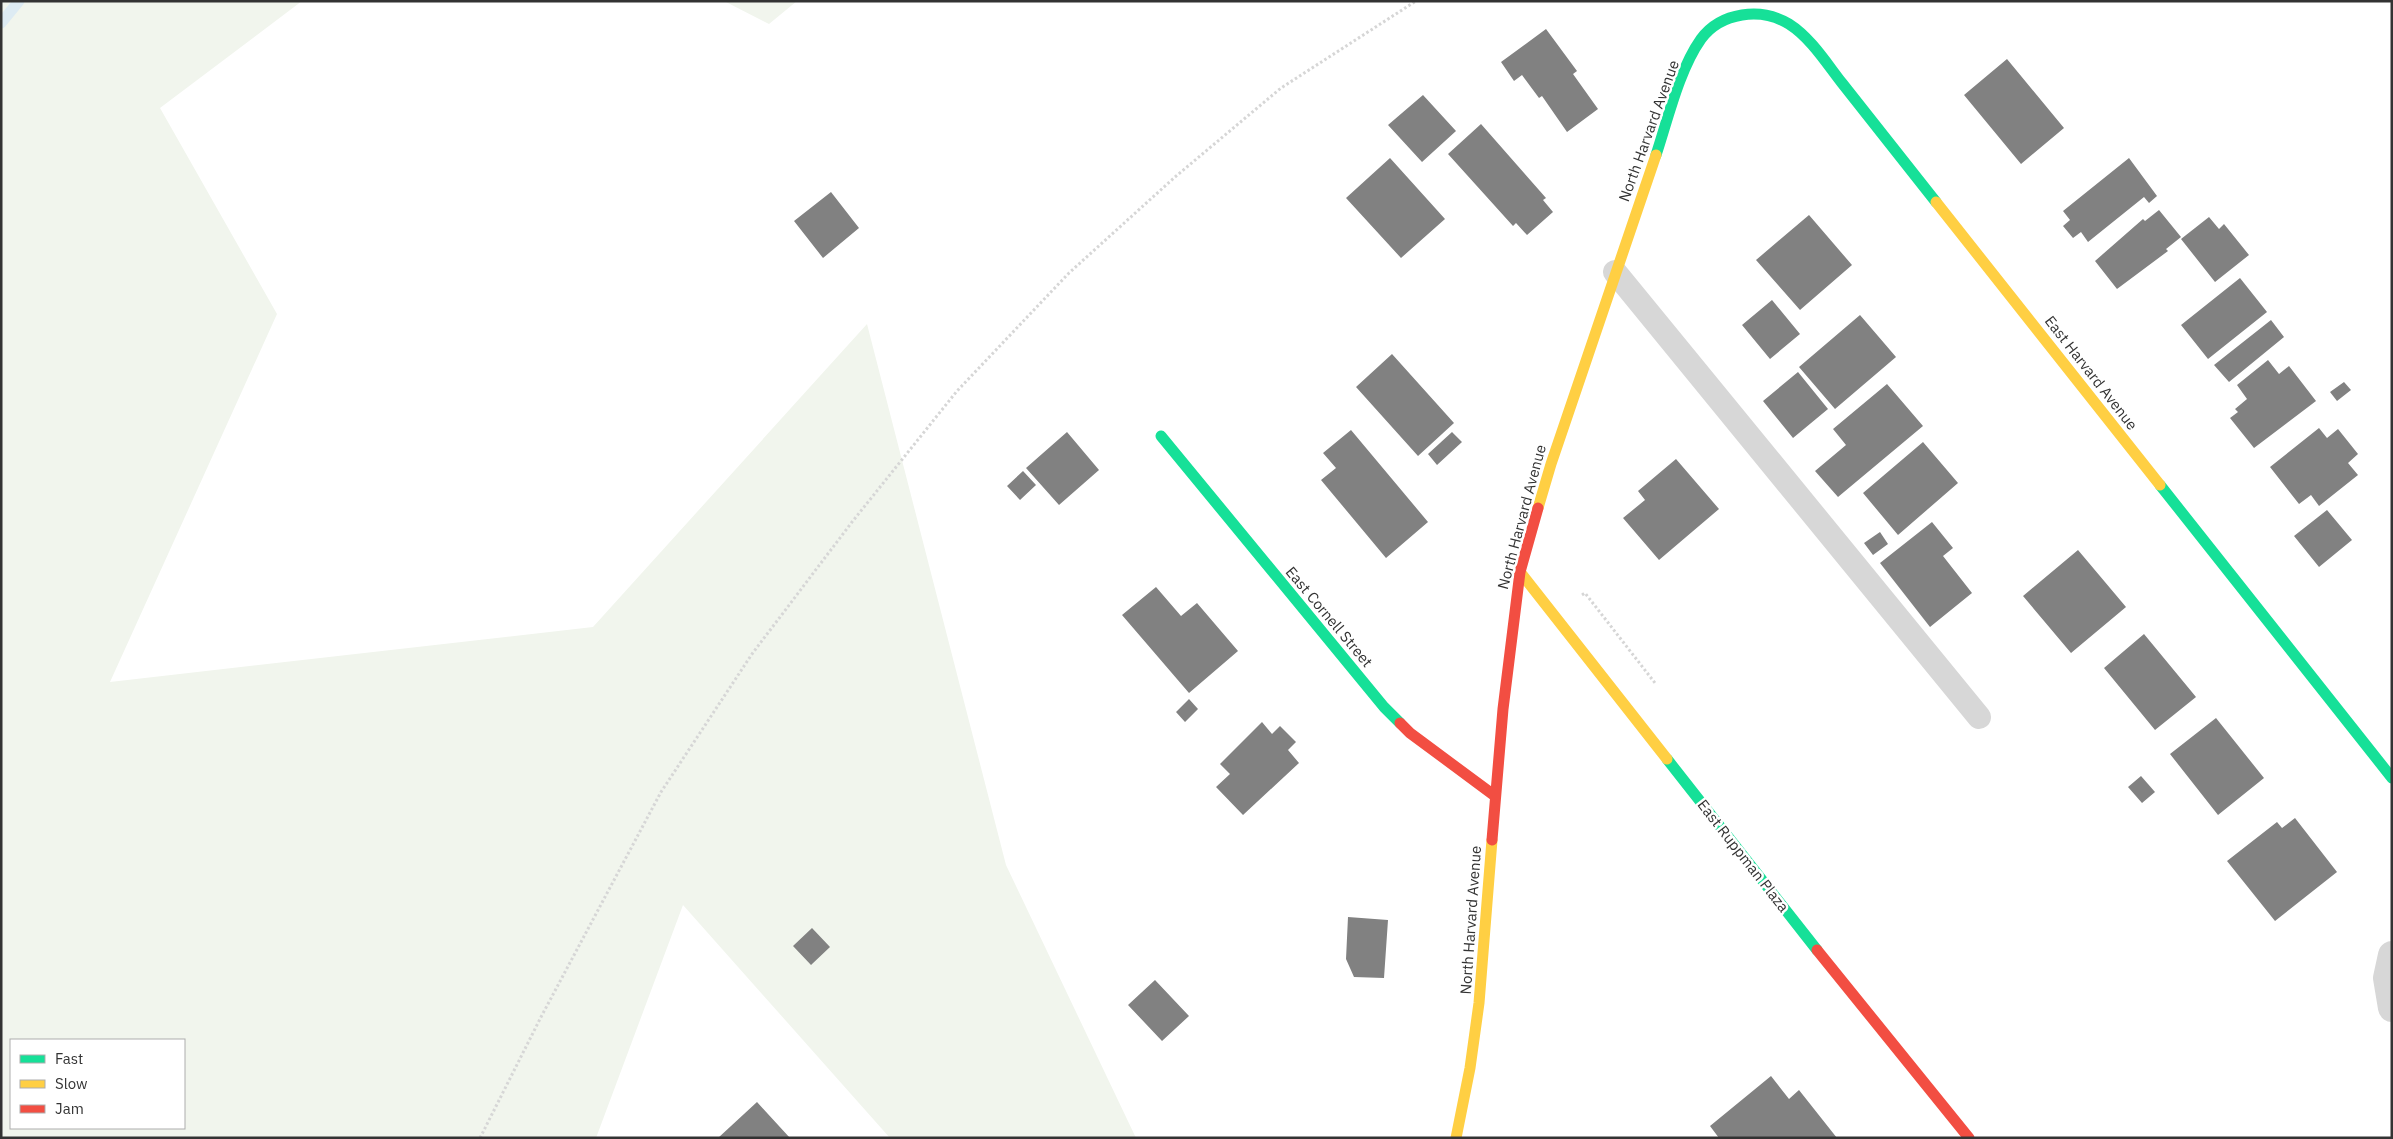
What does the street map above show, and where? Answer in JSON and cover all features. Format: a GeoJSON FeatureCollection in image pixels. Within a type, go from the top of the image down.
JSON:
{"type":"FeatureCollection","features":[{"type":"Feature","properties":{"kind":"street","name":"North Harvard Avenue"},"geometry":{"type":"LineString","coordinates":[[1456,1138],[1470,1068],[1479,1003],[1495,796],[1513,616],[1520,572],[1539,500],[1676,95],[1702,38],[1716,24],[1748,8]]}},
{"type":"Feature","properties":{"kind":"street","name":"East Harvard Avenue"},"geometry":{"type":"LineString","coordinates":[[1748,8],[1786,23],[1815,49],[2392,778]]}},
{"type":"Feature","properties":{"kind":"street","name":"East Cornell Street"},"geometry":{"type":"LineString","coordinates":[[1161,436],[1384,707],[1410,733],[1495,796]]}},
{"type":"Feature","properties":{"kind":"street","name":"East Ruppman Plaza"},"geometry":{"type":"LineString","coordinates":[[1520,572],[1794,921],[1969,1138]]}},
{"type":"Feature","properties":{"kind":"street"},"geometry":{"type":"LineString","coordinates":[[2392,955],[2387,978],[2392,1008]]}},
{"type":"Feature","properties":{"kind":"lane"},"geometry":{"type":"LineString","coordinates":[[1616,272],[1979,718]]}},
{"type":"Feature","properties":{"kind":"path"},"geometry":{"type":"LineString","coordinates":[[480,1138],[541,1018],[661,792],[752,654],[852,522],[957,391],[1069,273],[1175,177],[1281,88],[1416,1]]}},
{"type":"Feature","properties":{"kind":"shaded area"},"geometry":{"type":"Polygon","coordinates":[[[1,1],[302,1],[160,108],[277,314],[110,682],[593,627],[867,324],[1006,865],[1136,1138],[890,1138],[683,905],[596,1138],[1,1138],[1,1]]]}},
{"type":"Feature","properties":{"kind":"shaded area"},"geometry":{"type":"Polygon","coordinates":[[[724,1],[797,1],[769,24],[724,1]]]}},
{"type":"Feature","properties":{"kind":"building"},"geometry":{"type":"Polygon","coordinates":[[[1546,29],[1577,71],[1573,74],[1598,109],[1567,132],[1542,96],[1539,98],[1522,75],[1514,81],[1501,62],[1546,29]]]}},
{"type":"Feature","properties":{"kind":"building"},"geometry":{"type":"Polygon","coordinates":[[[2007,59],[2064,128],[2021,164],[1964,95],[2007,59]]]}},
{"type":"Feature","properties":{"kind":"building"},"geometry":{"type":"Polygon","coordinates":[[[1423,95],[1456,131],[1422,162],[1388,125],[1423,95]]]}},
{"type":"Feature","properties":{"kind":"building"},"geometry":{"type":"Polygon","coordinates":[[[1481,124],[1546,198],[1543,200],[1553,212],[1527,235],[1516,223],[1513,226],[1448,154],[1481,124]]]}},
{"type":"Feature","properties":{"kind":"building"},"geometry":{"type":"Polygon","coordinates":[[[1390,158],[1445,219],[1401,258],[1346,198],[1390,158]]]}},
{"type":"Feature","properties":{"kind":"building"},"geometry":{"type":"Polygon","coordinates":[[[2129,158],[2157,196],[2149,203],[2144,197],[2088,242],[2081,232],[2073,238],[2063,226],[2070,220],[2063,211],[2129,158]]]}},
{"type":"Feature","properties":{"kind":"building"},"geometry":{"type":"Polygon","coordinates":[[[831,192],[859,228],[823,258],[794,221],[831,192]]]}},
{"type":"Feature","properties":{"kind":"building"},"geometry":{"type":"Polygon","coordinates":[[[2159,210],[2181,237],[2166,249],[2168,251],[2117,289],[2095,261],[2143,219],[2145,221],[2159,210]]]}},
{"type":"Feature","properties":{"kind":"building"},"geometry":{"type":"Polygon","coordinates":[[[1809,215],[1852,265],[1800,310],[1756,260],[1809,215]]]}},
{"type":"Feature","properties":{"kind":"building"},"geometry":{"type":"Polygon","coordinates":[[[2209,217],[2219,229],[2224,224],[2249,255],[2215,282],[2181,239],[2209,217]]]}},
{"type":"Feature","properties":{"kind":"building"},"geometry":{"type":"Polygon","coordinates":[[[2240,278],[2267,312],[2208,359],[2181,325],[2240,278]]]}},
{"type":"Feature","properties":{"kind":"building"},"geometry":{"type":"Polygon","coordinates":[[[1772,300],[1800,334],[1770,359],[1742,325],[1772,300]]]}},
{"type":"Feature","properties":{"kind":"building"},"geometry":{"type":"Polygon","coordinates":[[[1860,315],[1896,357],[1835,409],[1799,367],[1860,315]]]}},
{"type":"Feature","properties":{"kind":"building"},"geometry":{"type":"Polygon","coordinates":[[[2271,320],[2284,337],[2229,382],[2214,365],[2271,320]]]}},
{"type":"Feature","properties":{"kind":"building"},"geometry":{"type":"Polygon","coordinates":[[[1392,354],[1454,423],[1418,456],[1356,387],[1392,354]]]}},
{"type":"Feature","properties":{"kind":"building"},"geometry":{"type":"Polygon","coordinates":[[[2268,360],[2279,374],[2289,366],[2316,401],[2254,448],[2230,418],[2238,412],[2235,409],[2247,399],[2237,385],[2268,360]]]}},
{"type":"Feature","properties":{"kind":"building"},"geometry":{"type":"Polygon","coordinates":[[[1798,372],[1828,409],[1793,438],[1763,401],[1798,372]]]}},
{"type":"Feature","properties":{"kind":"building"},"geometry":{"type":"Polygon","coordinates":[[[2344,382],[2351,390],[2337,401],[2330,392],[2344,382]]]}},
{"type":"Feature","properties":{"kind":"building"},"geometry":{"type":"Polygon","coordinates":[[[1887,384],[1923,426],[1838,497],[1815,471],[1846,445],[1833,429],[1887,384]]]}},
{"type":"Feature","properties":{"kind":"building"},"geometry":{"type":"Polygon","coordinates":[[[2319,428],[2327,438],[2338,429],[2358,454],[2348,463],[2358,475],[2319,506],[2311,495],[2299,504],[2270,467],[2319,428]]]}},
{"type":"Feature","properties":{"kind":"building"},"geometry":{"type":"Polygon","coordinates":[[[1351,430],[1428,522],[1386,558],[1321,480],[1336,468],[1323,453],[1351,430]]]}},
{"type":"Feature","properties":{"kind":"building"},"geometry":{"type":"Polygon","coordinates":[[[1067,432],[1099,470],[1059,505],[1026,468],[1067,432]]]}},
{"type":"Feature","properties":{"kind":"building"},"geometry":{"type":"Polygon","coordinates":[[[1452,432],[1462,442],[1437,465],[1428,454],[1452,432]]]}},
{"type":"Feature","properties":{"kind":"building"},"geometry":{"type":"Polygon","coordinates":[[[1923,442],[1958,483],[1898,535],[1863,493],[1923,442]]]}},
{"type":"Feature","properties":{"kind":"building"},"geometry":{"type":"Polygon","coordinates":[[[1676,459],[1719,509],[1659,560],[1623,518],[1645,500],[1638,491],[1676,459]]]}},
{"type":"Feature","properties":{"kind":"building"},"geometry":{"type":"Polygon","coordinates":[[[1023,471],[1036,485],[1020,500],[1007,486],[1023,471]]]}},
{"type":"Feature","properties":{"kind":"building"},"geometry":{"type":"Polygon","coordinates":[[[2327,510],[2352,540],[2319,567],[2294,536],[2327,510]]]}},
{"type":"Feature","properties":{"kind":"building"},"geometry":{"type":"Polygon","coordinates":[[[1932,522],[1953,548],[1943,556],[1972,593],[1930,627],[1880,563],[1932,522]]]}},
{"type":"Feature","properties":{"kind":"building"},"geometry":{"type":"Polygon","coordinates":[[[1880,532],[1888,544],[1873,555],[1864,543],[1880,532]]]}},
{"type":"Feature","properties":{"kind":"building"},"geometry":{"type":"Polygon","coordinates":[[[2078,550],[2126,607],[2071,653],[2023,596],[2078,550]]]}},
{"type":"Feature","properties":{"kind":"building"},"geometry":{"type":"Polygon","coordinates":[[[1156,587],[1181,616],[1197,603],[1238,651],[1189,693],[1122,615],[1156,587]]]}},
{"type":"Feature","properties":{"kind":"building"},"geometry":{"type":"Polygon","coordinates":[[[2144,634],[2196,697],[2155,730],[2104,668],[2144,634]]]}},
{"type":"Feature","properties":{"kind":"building"},"geometry":{"type":"Polygon","coordinates":[[[1189,699],[1198,709],[1185,722],[1176,712],[1189,699]]]}},
{"type":"Feature","properties":{"kind":"building"},"geometry":{"type":"Polygon","coordinates":[[[2216,718],[2264,778],[2218,815],[2170,754],[2216,718]]]}},
{"type":"Feature","properties":{"kind":"building"},"geometry":{"type":"Polygon","coordinates":[[[1262,722],[1272,734],[1280,726],[1296,742],[1288,750],[1299,763],[1243,815],[1216,787],[1230,774],[1220,764],[1262,722]]]}},
{"type":"Feature","properties":{"kind":"building"},"geometry":{"type":"Polygon","coordinates":[[[2141,776],[2155,792],[2142,803],[2128,787],[2141,776]]]}},
{"type":"Feature","properties":{"kind":"building"},"geometry":{"type":"Polygon","coordinates":[[[2295,818],[2337,872],[2275,921],[2227,861],[2277,822],[2282,828],[2295,818]]]}},
{"type":"Feature","properties":{"kind":"building"},"geometry":{"type":"Polygon","coordinates":[[[1348,917],[1388,920],[1384,978],[1354,977],[1346,959],[1348,917]]]}},
{"type":"Feature","properties":{"kind":"building"},"geometry":{"type":"Polygon","coordinates":[[[812,928],[830,947],[811,965],[793,946],[812,928]]]}},
{"type":"Feature","properties":{"kind":"building"},"geometry":{"type":"Polygon","coordinates":[[[1155,980],[1189,1016],[1162,1041],[1128,1005],[1155,980]]]}},
{"type":"Feature","properties":{"kind":"building"},"geometry":{"type":"Polygon","coordinates":[[[1771,1076],[1789,1099],[1799,1090],[1837,1138],[1719,1138],[1710,1126],[1771,1076]]]}},
{"type":"Feature","properties":{"kind":"building"},"geometry":{"type":"Polygon","coordinates":[[[757,1102],[790,1138],[718,1138],[757,1102]]]}},
{"type":"Feature","properties":{"kind":"waterway"},"geometry":{"type":"LineString","coordinates":[[1,23],[19,1]]}},
{"type":"Feature","properties":{"kind":"traffic: fast"},"geometry":{"type":"LineString","coordinates":[[1656,155],[1680,80],[1693,51],[1701,39],[1709,30],[1730,18],[1742,15],[1766,15],[1789,24],[1804,36],[1936,202]]}},
{"type":"Feature","properties":{"kind":"traffic: fast"},"geometry":{"type":"LineString","coordinates":[[1161,436],[1384,707],[1400,723]]}},
{"type":"Feature","properties":{"kind":"traffic: fast"},"geometry":{"type":"LineString","coordinates":[[2160,485],[2392,778]]}},
{"type":"Feature","properties":{"kind":"traffic: fast"},"geometry":{"type":"LineString","coordinates":[[1667,759],[1817,950]]}},
{"type":"Feature","properties":{"kind":"traffic: slow"},"geometry":{"type":"LineString","coordinates":[[1538,508],[1551,464],[1656,155]]}},
{"type":"Feature","properties":{"kind":"traffic: slow"},"geometry":{"type":"LineString","coordinates":[[1936,202],[2160,485]]}},
{"type":"Feature","properties":{"kind":"traffic: slow"},"geometry":{"type":"LineString","coordinates":[[1520,572],[1667,759]]}},
{"type":"Feature","properties":{"kind":"traffic: slow"},"geometry":{"type":"LineString","coordinates":[[1456,1138],[1470,1068],[1479,1003],[1492,840]]}},
{"type":"Feature","properties":{"kind":"traffic: jam"},"geometry":{"type":"LineString","coordinates":[[1492,840],[1503,709],[1520,572],[1538,508]]}},
{"type":"Feature","properties":{"kind":"traffic: jam"},"geometry":{"type":"LineString","coordinates":[[1400,723],[1410,733],[1495,796]]}},
{"type":"Feature","properties":{"kind":"traffic: jam"},"geometry":{"type":"LineString","coordinates":[[1817,950],[1969,1138]]}}]}
